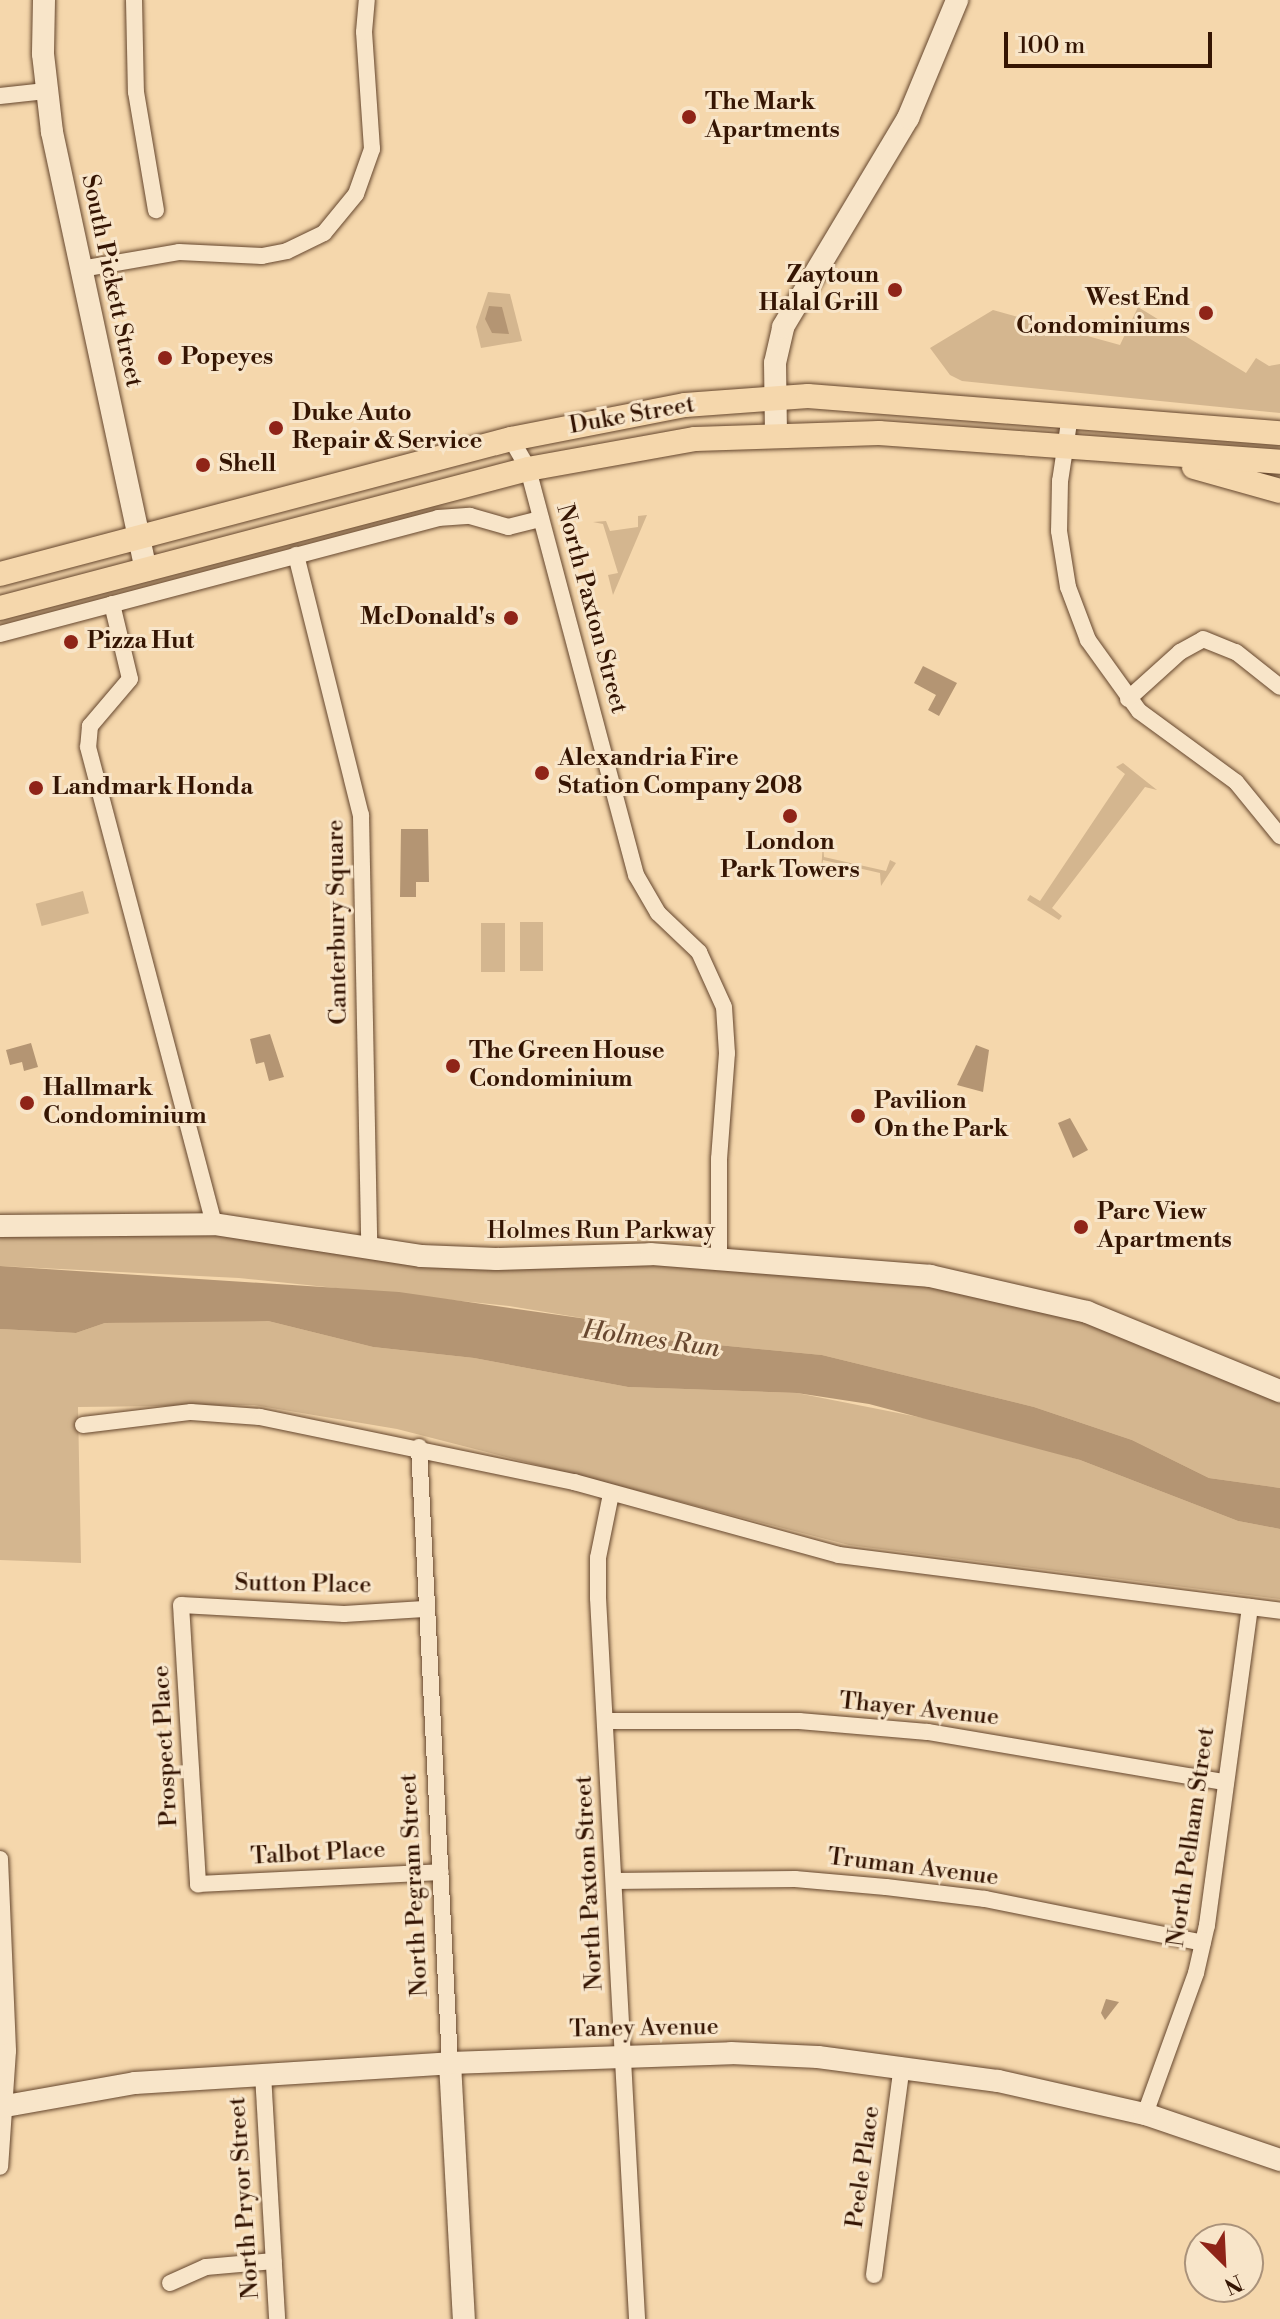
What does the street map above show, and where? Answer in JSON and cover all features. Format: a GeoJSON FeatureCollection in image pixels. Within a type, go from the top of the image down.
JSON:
{"type":"FeatureCollection","features":[{"type":"Feature","properties":{"kind":"main road","name":"Duke Street"},"geometry":{"type":"LineString","coordinates":[[0,574],[521,437],[648,410],[773,398],[872,399],[1280,433]]}},
{"type":"Feature","properties":{"kind":"main road","name":"Duke Street"},"geometry":{"type":"LineString","coordinates":[[0,608],[528,469],[679,440],[776,434],[879,433],[1065,449],[1280,462]]}},
{"type":"Feature","properties":{"kind":"main road"},"geometry":{"type":"LineString","coordinates":[[1146,453],[1280,491]]}},
{"type":"Feature","properties":{"kind":"street","name":"South Pickett Street"},"geometry":{"type":"LineString","coordinates":[[44,0],[46,91],[146,570]]}},
{"type":"Feature","properties":{"kind":"street"},"geometry":{"type":"LineString","coordinates":[[134,0],[136,92],[156,210]]}},
{"type":"Feature","properties":{"kind":"street"},"geometry":{"type":"LineString","coordinates":[[81,269],[179,252],[275,254],[305,244],[332,225],[356,194],[372,149],[364,32],[367,0]]}},
{"type":"Feature","properties":{"kind":"street"},"geometry":{"type":"LineString","coordinates":[[776,434],[773,398],[777,350],[790,310],[919,97],[957,0]]}},
{"type":"Feature","properties":{"kind":"street"},"geometry":{"type":"LineString","coordinates":[[0,96],[46,91]]}},
{"type":"Feature","properties":{"kind":"street"},"geometry":{"type":"LineString","coordinates":[[1070,416],[1059,531],[1068,587],[1088,640],[1128,699],[1236,782],[1280,836]]}},
{"type":"Feature","properties":{"kind":"street","name":"North Paxton Street"},"geometry":{"type":"LineString","coordinates":[[521,437],[636,875],[658,913],[699,952],[724,1007],[727,1053],[719,1159],[719,1257]]}},
{"type":"Feature","properties":{"kind":"street"},"geometry":{"type":"LineString","coordinates":[[0,634],[448,516],[478,517],[508,527],[541,519]]}},
{"type":"Feature","properties":{"kind":"street","name":"Canterbury Square"},"geometry":{"type":"LineString","coordinates":[[296,555],[361,815],[369,1246]]}},
{"type":"Feature","properties":{"kind":"street"},"geometry":{"type":"LineString","coordinates":[[112,604],[130,679],[90,726],[88,747],[214,1224]]}},
{"type":"Feature","properties":{"kind":"street"},"geometry":{"type":"LineString","coordinates":[[1128,699],[1180,652],[1203,639],[1236,652],[1280,687]]}},
{"type":"Feature","properties":{"kind":"street","name":"Holmes Run Parkway"},"geometry":{"type":"LineString","coordinates":[[0,1226],[214,1224],[482,1259],[719,1257],[930,1276],[1029,1295],[1123,1324],[1280,1391]]}},
{"type":"Feature","properties":{"kind":"street"},"geometry":{"type":"LineString","coordinates":[[83,1425],[225,1413],[419,1447],[839,1555],[1280,1611]]}},
{"type":"Feature","properties":{"kind":"street","name":"North Pegram Street"},"geometry":{"type":"LineString","coordinates":[[419,1447],[424,1609],[464,2319]]}},
{"type":"Feature","properties":{"kind":"street","name":"North Paxton Street"},"geometry":{"type":"LineString","coordinates":[[611,1494],[598,1558],[637,2319]]}},
{"type":"Feature","properties":{"kind":"street","name":"Sutton Place"},"geometry":{"type":"LineString","coordinates":[[181,1605],[344,1614],[424,1609]]}},
{"type":"Feature","properties":{"kind":"street","name":"Prospect Place"},"geometry":{"type":"LineString","coordinates":[[181,1605],[198,1884]]}},
{"type":"Feature","properties":{"kind":"street","name":"North Pelham Street"},"geometry":{"type":"LineString","coordinates":[[1145,2114],[1203,1943],[1250,1607]]}},
{"type":"Feature","properties":{"kind":"street","name":"Thayer Avenue"},"geometry":{"type":"LineString","coordinates":[[606,1721],[799,1721],[914,1731],[1224,1782]]}},
{"type":"Feature","properties":{"kind":"street"},"geometry":{"type":"LineString","coordinates":[[0,1859],[3,2106],[0,2167]]}},
{"type":"Feature","properties":{"kind":"street","name":"Talbot Place"},"geometry":{"type":"LineString","coordinates":[[198,1884],[441,1872]]}},
{"type":"Feature","properties":{"kind":"street","name":"Truman Avenue"},"geometry":{"type":"LineString","coordinates":[[614,1881],[795,1879],[898,1888],[985,1899],[1203,1943]]}},
{"type":"Feature","properties":{"kind":"street","name":"Taney Avenue"},"geometry":{"type":"LineString","coordinates":[[3,2106],[135,2083],[263,2074],[625,2054],[818,2057],[902,2066],[1034,2088],[1145,2114],[1280,2160]]}},
{"type":"Feature","properties":{"kind":"street","name":"Peele Place"},"geometry":{"type":"LineString","coordinates":[[874,2275],[902,2066]]}},
{"type":"Feature","properties":{"kind":"street","name":"North Pryor Street"},"geometry":{"type":"LineString","coordinates":[[263,2074],[277,2319]]}},
{"type":"Feature","properties":{"kind":"street"},"geometry":{"type":"LineString","coordinates":[[170,2283],[206,2267],[274,2261]]}},
{"type":"Feature","properties":{"kind":"shaded area"},"geometry":{"type":"Polygon","coordinates":[[[488,292],[510,294],[522,341],[481,348],[476,327],[488,292]]]}},
{"type":"Feature","properties":{"kind":"shaded area"},"geometry":{"type":"Polygon","coordinates":[[[1138,307],[1246,373],[1256,358],[1269,366],[1280,364],[1280,413],[962,381],[950,375],[930,348],[993,310],[1120,345],[1138,307]]]}},
{"type":"Feature","properties":{"kind":"shaded area"},"geometry":{"type":"Polygon","coordinates":[[[647,515],[613,595],[608,575],[618,573],[603,524],[593,522],[606,521],[610,531],[638,527],[638,516],[647,515]]]}},
{"type":"Feature","properties":{"kind":"shaded area"},"geometry":{"type":"Polygon","coordinates":[[[1123,763],[1157,790],[1145,787],[1052,908],[1062,916],[1059,920],[1027,900],[1030,895],[1040,901],[1125,774],[1116,767],[1123,763]]]}},
{"type":"Feature","properties":{"kind":"shaded area"},"geometry":{"type":"Polygon","coordinates":[[[823,843],[824,857],[886,871],[890,860],[896,863],[881,886],[880,873],[823,860],[821,871],[823,843]]]}},
{"type":"Feature","properties":{"kind":"shaded area"},"geometry":{"type":"Polygon","coordinates":[[[83,891],[89,913],[42,926],[36,904],[83,891]]]}},
{"type":"Feature","properties":{"kind":"shaded area"},"geometry":{"type":"Polygon","coordinates":[[[520,922],[543,922],[543,971],[520,971],[520,922]]]}},
{"type":"Feature","properties":{"kind":"shaded area"},"geometry":{"type":"Polygon","coordinates":[[[481,923],[505,923],[505,972],[481,972],[481,923]]]}},
{"type":"Feature","properties":{"kind":"shaded area"},"geometry":{"type":"Polygon","coordinates":[[[212,1234],[291,1241],[409,1265],[648,1262],[924,1286],[1007,1300],[1095,1322],[1280,1401],[1280,1488],[1209,1478],[1132,1440],[1034,1407],[822,1355],[636,1337],[600,1321],[509,1306],[239,1278],[0,1266],[0,1236],[212,1234]]]}},
{"type":"Feature","properties":{"kind":"shaded area"},"geometry":{"type":"Polygon","coordinates":[[[268,1321],[373,1347],[474,1358],[628,1387],[797,1393],[969,1427],[1080,1460],[1238,1521],[1280,1529],[1280,1599],[849,1545],[397,1429],[254,1405],[78,1407],[81,1563],[0,1560],[0,1329],[76,1333],[105,1323],[268,1321]]]}},
{"type":"Feature","properties":{"kind":"water"},"geometry":{"type":"Polygon","coordinates":[[[489,306],[502,307],[509,334],[492,333],[485,319],[489,306]]]}},
{"type":"Feature","properties":{"kind":"water"},"geometry":{"type":"Polygon","coordinates":[[[923,666],[957,683],[939,716],[928,710],[936,695],[914,683],[923,666]]]}},
{"type":"Feature","properties":{"kind":"water"},"geometry":{"type":"Polygon","coordinates":[[[401,829],[428,829],[429,882],[416,882],[416,897],[400,897],[401,829]]]}},
{"type":"Feature","properties":{"kind":"water"},"geometry":{"type":"Polygon","coordinates":[[[270,1034],[284,1077],[269,1081],[264,1062],[256,1064],[250,1039],[270,1034]]]}},
{"type":"Feature","properties":{"kind":"water"},"geometry":{"type":"Polygon","coordinates":[[[31,1043],[38,1067],[24,1071],[22,1062],[10,1065],[6,1050],[31,1043]]]}},
{"type":"Feature","properties":{"kind":"water"},"geometry":{"type":"Polygon","coordinates":[[[976,1045],[989,1050],[983,1092],[957,1085],[976,1045]]]}},
{"type":"Feature","properties":{"kind":"water"},"geometry":{"type":"Polygon","coordinates":[[[1070,1118],[1088,1150],[1073,1158],[1058,1123],[1070,1118]]]}},
{"type":"Feature","properties":{"kind":"water","name":"Holmes Run"},"geometry":{"type":"Polygon","coordinates":[[[0,1266],[399,1292],[601,1321],[636,1337],[822,1355],[1034,1407],[1132,1440],[1209,1478],[1280,1488],[1280,1529],[1238,1521],[1080,1460],[869,1404],[797,1393],[628,1387],[474,1358],[373,1347],[268,1321],[105,1323],[76,1333],[0,1329],[0,1266]]]}},
{"type":"Feature","properties":{"kind":"water"},"geometry":{"type":"Polygon","coordinates":[[[1106,1999],[1119,2002],[1105,2020],[1101,2013],[1106,1999]]]}},
{"type":"Feature","properties":{"kind":"place","name":"The Mark Apartments"},"geometry":{"type":"Point","coordinates":[689,117]}},
{"type":"Feature","properties":{"kind":"place","name":"Zaytoun Halal Grill"},"geometry":{"type":"Point","coordinates":[895,290]}},
{"type":"Feature","properties":{"kind":"place","name":"West End Condominiums"},"geometry":{"type":"Point","coordinates":[1206,313]}},
{"type":"Feature","properties":{"kind":"place","name":"Popeyes"},"geometry":{"type":"Point","coordinates":[165,358]}},
{"type":"Feature","properties":{"kind":"place","name":"Duke Auto Repair & Service"},"geometry":{"type":"Point","coordinates":[276,428]}},
{"type":"Feature","properties":{"kind":"place","name":"Shell"},"geometry":{"type":"Point","coordinates":[203,465]}},
{"type":"Feature","properties":{"kind":"place","name":"McDonald's"},"geometry":{"type":"Point","coordinates":[511,618]}},
{"type":"Feature","properties":{"kind":"place","name":"Pizza Hut"},"geometry":{"type":"Point","coordinates":[71,642]}},
{"type":"Feature","properties":{"kind":"place","name":"Alexandria Fire Station Company 208"},"geometry":{"type":"Point","coordinates":[542,773]}},
{"type":"Feature","properties":{"kind":"place","name":"Landmark Honda"},"geometry":{"type":"Point","coordinates":[36,788]}},
{"type":"Feature","properties":{"kind":"place","name":"London Park Towers"},"geometry":{"type":"Point","coordinates":[790,816]}},
{"type":"Feature","properties":{"kind":"place","name":"The Green House Condominium"},"geometry":{"type":"Point","coordinates":[453,1066]}},
{"type":"Feature","properties":{"kind":"place","name":"Hallmark Condominium"},"geometry":{"type":"Point","coordinates":[27,1103]}},
{"type":"Feature","properties":{"kind":"place","name":"Pavilion On the Park"},"geometry":{"type":"Point","coordinates":[858,1116]}},
{"type":"Feature","properties":{"kind":"place","name":"Parc View Apartments"},"geometry":{"type":"Point","coordinates":[1081,1227]}}]}
